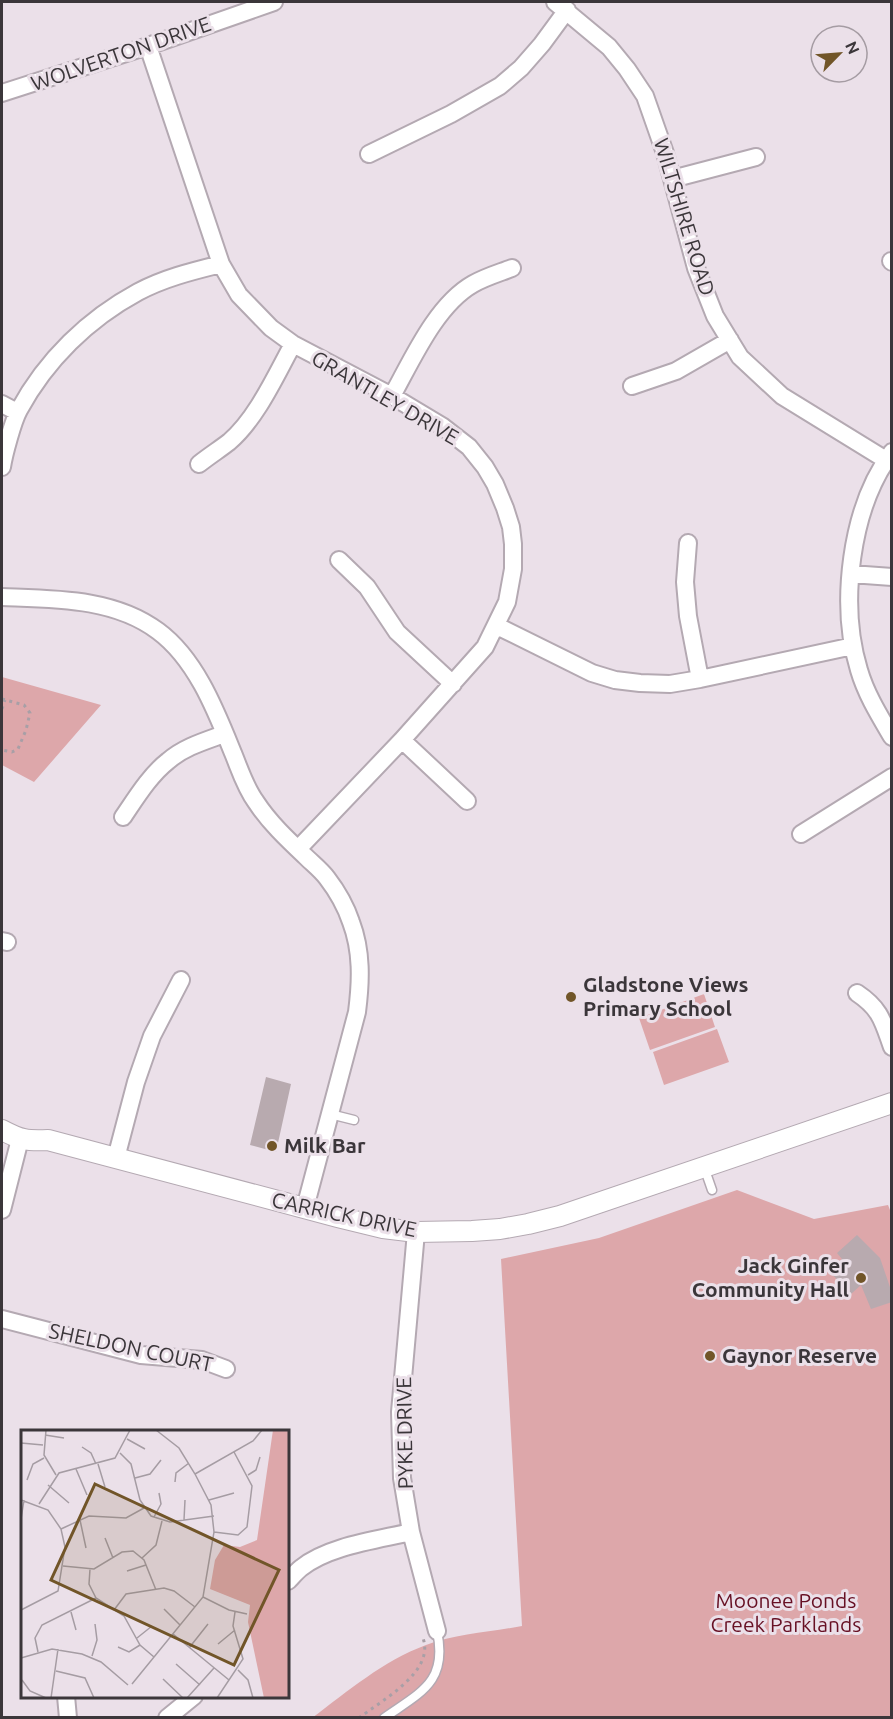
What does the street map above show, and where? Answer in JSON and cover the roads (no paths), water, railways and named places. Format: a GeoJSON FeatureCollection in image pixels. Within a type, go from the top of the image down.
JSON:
{"type":"FeatureCollection","features":[{"type":"Feature","properties":{"kind":"street","name":"WOLVERTON DRIVE"},"geometry":{"type":"LineString","coordinates":[[2,93],[274,2]]}},
{"type":"Feature","properties":{"kind":"street"},"geometry":{"type":"LineString","coordinates":[[369,154],[451,114],[500,86],[521,68],[542,44],[561,6]]}},
{"type":"Feature","properties":{"kind":"street","name":"WILTSHIRE ROAD"},"geometry":{"type":"LineString","coordinates":[[561,6],[609,47],[645,96],[658,129],[696,268],[715,316],[740,357],[782,396],[889,456]]}},
{"type":"Feature","properties":{"kind":"street","name":"GRANTLEY DRIVE"},"geometry":{"type":"LineString","coordinates":[[148,46],[221,264],[239,295],[271,328],[293,344],[392,396],[442,426],[469,447],[495,484],[511,527],[513,569],[507,602],[485,647],[402,740],[298,849]]}},
{"type":"Feature","properties":{"kind":"street"},"geometry":{"type":"LineString","coordinates":[[672,179],[756,157]]}},
{"type":"Feature","properties":{"kind":"street"},"geometry":{"type":"LineString","coordinates":[[2,467],[17,412],[39,377],[85,327],[140,291],[179,275],[221,264]]}},
{"type":"Feature","properties":{"kind":"street"},"geometry":{"type":"LineString","coordinates":[[392,396],[431,326],[448,305],[472,284],[512,268]]}},
{"type":"Feature","properties":{"kind":"street"},"geometry":{"type":"LineString","coordinates":[[632,386],[676,371],[730,340]]}},
{"type":"Feature","properties":{"kind":"street"},"geometry":{"type":"LineString","coordinates":[[199,464],[230,441],[246,423],[293,344]]}},
{"type":"Feature","properties":{"kind":"street"},"geometry":{"type":"LineString","coordinates":[[2,404],[17,412]]}},
{"type":"Feature","properties":{"kind":"street"},"geometry":{"type":"LineString","coordinates":[[889,456],[865,503],[853,544],[849,604],[853,646],[859,672],[874,707],[891,737]]}},
{"type":"Feature","properties":{"kind":"street"},"geometry":{"type":"LineString","coordinates":[[688,543],[685,582],[688,616],[700,679]]}},
{"type":"Feature","properties":{"kind":"street"},"geometry":{"type":"LineString","coordinates":[[339,560],[367,587],[397,632],[453,684]]}},
{"type":"Feature","properties":{"kind":"street"},"geometry":{"type":"LineString","coordinates":[[851,574],[891,577]]}},
{"type":"Feature","properties":{"kind":"street"},"geometry":{"type":"LineString","coordinates":[[2,597],[58,599],[111,607],[144,621],[159,632],[187,659],[201,682],[246,787],[257,804],[278,830],[326,877],[342,900],[352,923],[360,957],[360,989],[357,1012],[305,1208]]}},
{"type":"Feature","properties":{"kind":"street"},"geometry":{"type":"LineString","coordinates":[[497,626],[592,673],[615,680],[670,684],[853,646]]}},
{"type":"Feature","properties":{"kind":"street"},"geometry":{"type":"LineString","coordinates":[[123,817],[156,772],[168,760],[186,749],[224,734]]}},
{"type":"Feature","properties":{"kind":"street"},"geometry":{"type":"LineString","coordinates":[[402,740],[467,801]]}},
{"type":"Feature","properties":{"kind":"street"},"geometry":{"type":"LineString","coordinates":[[801,834],[891,777]]}},
{"type":"Feature","properties":{"kind":"street"},"geometry":{"type":"LineString","coordinates":[[116,1158],[136,1082],[152,1036],[181,980]]}},
{"type":"Feature","properties":{"kind":"street"},"geometry":{"type":"LineString","coordinates":[[858,993],[880,1015],[891,1047]]}},
{"type":"Feature","properties":{"kind":"street","name":"CARRICK DRIVE"},"geometry":{"type":"LineString","coordinates":[[2,1130],[20,1139],[48,1140],[383,1228],[441,1233],[501,1229],[560,1216],[891,1103]]}},
{"type":"Feature","properties":{"kind":"street"},"geometry":{"type":"LineString","coordinates":[[2,1210],[20,1139]]}},
{"type":"Feature","properties":{"kind":"street","name":"PYKE DRIVE"},"geometry":{"type":"LineString","coordinates":[[416,1232],[400,1412],[402,1478],[411,1532],[437,1631]]}},
{"type":"Feature","properties":{"kind":"street","name":"SHELDON COURT"},"geometry":{"type":"LineString","coordinates":[[2,1319],[141,1355],[202,1360],[226,1369]]}},
{"type":"Feature","properties":{"kind":"street"},"geometry":{"type":"LineString","coordinates":[[290,1579],[300,1568],[318,1557],[411,1532]]}},
{"type":"Feature","properties":{"kind":"street"},"geometry":{"type":"LineString","coordinates":[[66,1698],[68,1718]]}},
{"type":"Feature","properties":{"kind":"street"},"geometry":{"type":"LineString","coordinates":[[168,1718],[193,1698]]}},
{"type":"Feature","properties":{"kind":"lane"},"geometry":{"type":"LineString","coordinates":[[330,1114],[354,1120]]}},
{"type":"Feature","properties":{"kind":"lane"},"geometry":{"type":"LineString","coordinates":[[704,1167],[712,1190]]}},
{"type":"Feature","properties":{"kind":"lane"},"geometry":{"type":"LineString","coordinates":[[384,1718],[424,1690],[431,1682],[439,1664],[437,1631]]}},
{"type":"Feature","properties":{"kind":"place","name":"Gladstone Views Primary School"},"geometry":{"type":"Point","coordinates":[571,997]}},
{"type":"Feature","properties":{"kind":"place","name":"Milk Bar"},"geometry":{"type":"Point","coordinates":[272,1146]}},
{"type":"Feature","properties":{"kind":"place","name":"Jack Ginfer Community Hall"},"geometry":{"type":"Point","coordinates":[861,1278]}},
{"type":"Feature","properties":{"kind":"place","name":"Gaynor Reserve"},"geometry":{"type":"Point","coordinates":[710,1356]}},
{"type":"Feature","properties":{"kind":"park label","name":"Moonee Ponds Creek Parklands"},"geometry":{"type":"Point","coordinates":[786,1613]}}]}
